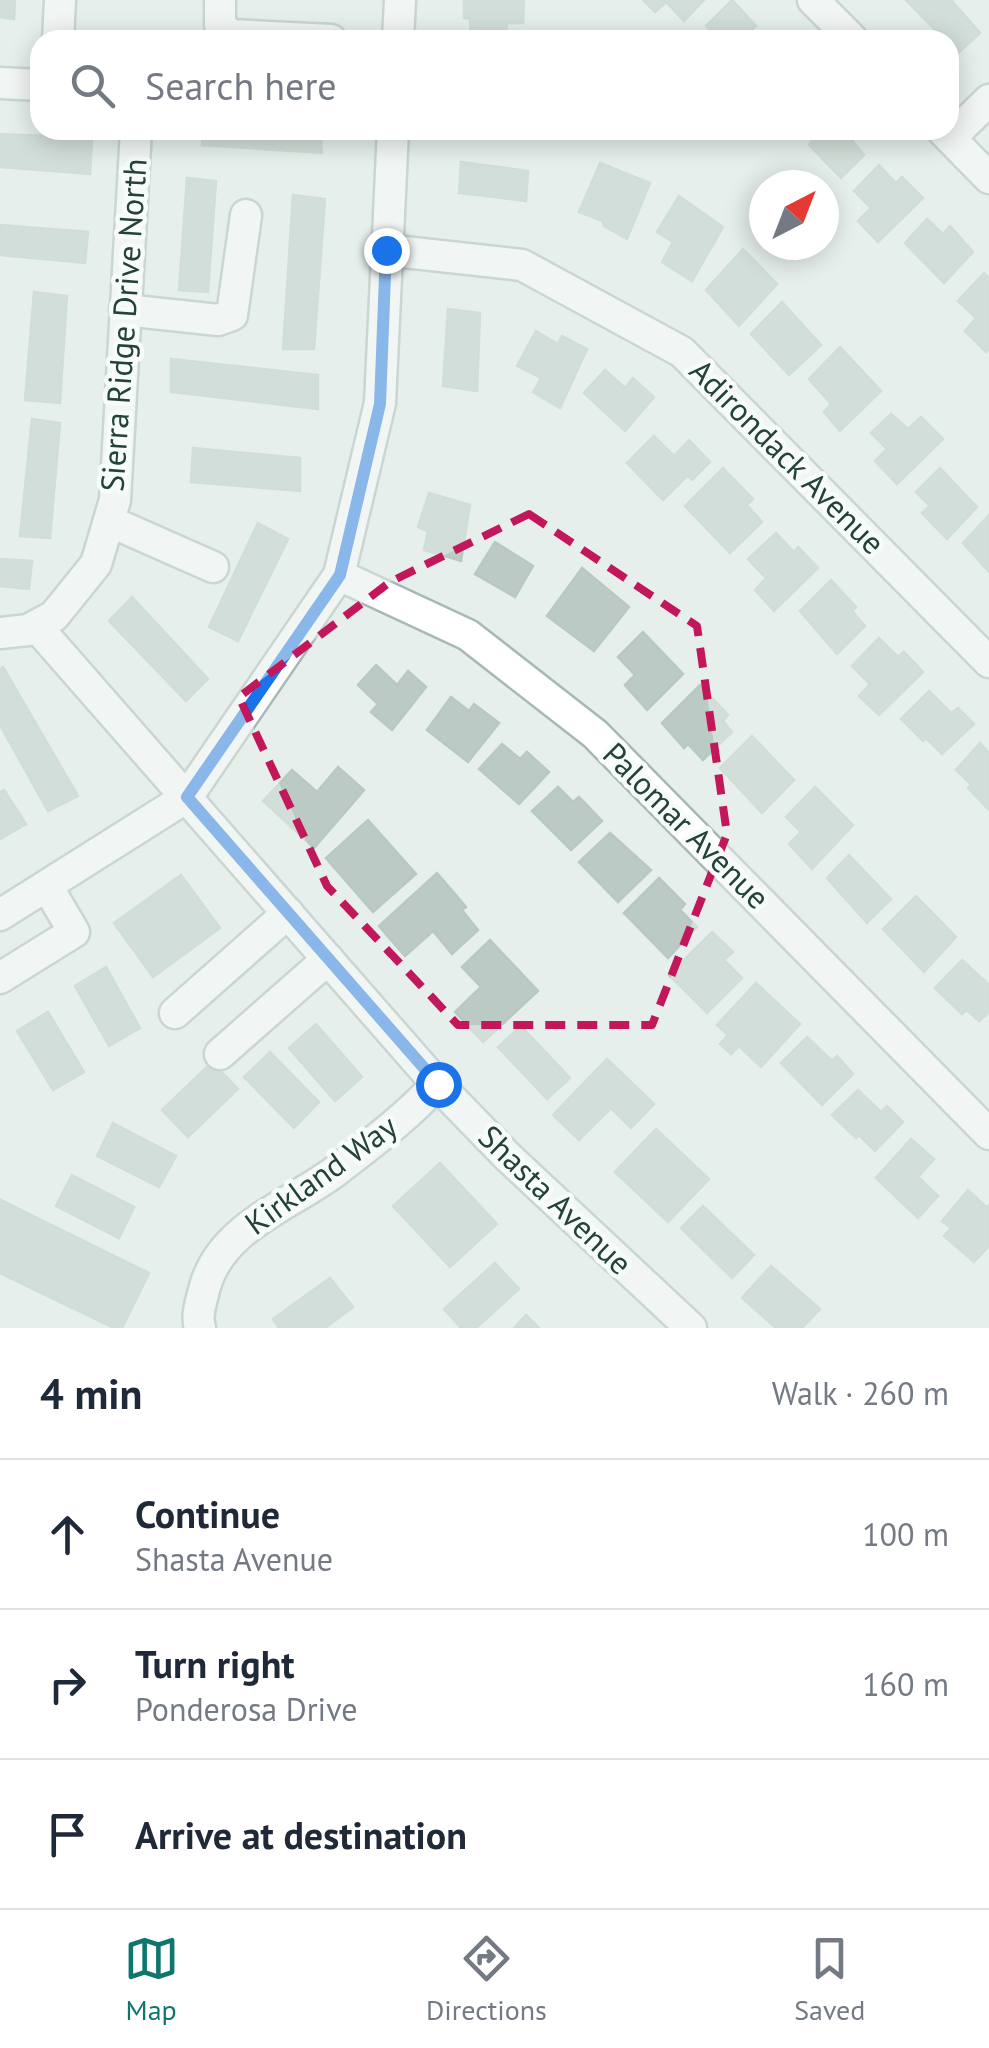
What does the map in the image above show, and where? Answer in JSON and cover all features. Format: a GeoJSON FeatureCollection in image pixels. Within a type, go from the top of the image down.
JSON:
{"type":"FeatureCollection","features":[{"type":"Feature","properties":{"kind":"street"},"geometry":{"type":"LineString","coordinates":[[58,30],[60,0]]}},
{"type":"Feature","properties":{"kind":"street"},"geometry":{"type":"LineString","coordinates":[[220,0],[220,25],[225,30]]}},
{"type":"Feature","properties":{"kind":"street"},"geometry":{"type":"LineString","coordinates":[[398,30],[400,0]]}},
{"type":"Feature","properties":{"kind":"street"},"geometry":{"type":"LineString","coordinates":[[814,0],[843,30]]}},
{"type":"Feature","properties":{"kind":"street"},"geometry":{"type":"LineString","coordinates":[[0,82],[30,84]]}},
{"type":"Feature","properties":{"kind":"street"},"geometry":{"type":"LineString","coordinates":[[959,124],[989,100]]}},
{"type":"Feature","properties":{"kind":"street","name":"Sierra Ridge Drive North"},"geometry":{"type":"LineString","coordinates":[[38,627],[54,616],[96,564],[115,500],[135,140]]}},
{"type":"Feature","properties":{"kind":"street"},"geometry":{"type":"LineString","coordinates":[[0,915],[187,797],[340,575],[380,404],[392,140]]}},
{"type":"Feature","properties":{"kind":"street"},"geometry":{"type":"LineString","coordinates":[[952,140],[989,178]]}},
{"type":"Feature","properties":{"kind":"street"},"geometry":{"type":"LineString","coordinates":[[126,310],[218,320],[232,316],[246,215]]}},
{"type":"Feature","properties":{"kind":"street","name":"Adirondack Avenue"},"geometry":{"type":"LineString","coordinates":[[386,250],[522,265],[682,352],[989,662]]}},
{"type":"Feature","properties":{"kind":"street"},"geometry":{"type":"LineString","coordinates":[[109,521],[213,566]]}},
{"type":"Feature","properties":{"kind":"street","name":"Palomar Avenue"},"geometry":{"type":"LineString","coordinates":[[340,575],[468,635],[595,734],[989,1134]]}},
{"type":"Feature","properties":{"kind":"street"},"geometry":{"type":"LineString","coordinates":[[0,633],[38,627],[187,797]]}},
{"type":"Feature","properties":{"kind":"street","name":"Shasta Avenue"},"geometry":{"type":"LineString","coordinates":[[187,797],[438,1084],[680,1324]]}},
{"type":"Feature","properties":{"kind":"street"},"geometry":{"type":"LineString","coordinates":[[0,978],[74,932],[47,886]]}},
{"type":"Feature","properties":{"kind":"street"},"geometry":{"type":"LineString","coordinates":[[175,1012],[288,913]]}},
{"type":"Feature","properties":{"kind":"street"},"geometry":{"type":"LineString","coordinates":[[220,1054],[328,960]]}},
{"type":"Feature","properties":{"kind":"street","name":"Kirkland Way"},"geometry":{"type":"LineString","coordinates":[[197,1327],[209,1269],[241,1230],[334,1172],[438,1084]]}},
{"type":"Feature","properties":{"kind":"highlighted area"},"geometry":{"type":"Polygon","coordinates":[[[529,514],[697,626],[727,834],[652,1025],[458,1025],[327,886],[239,697],[390,582],[529,514]]]}},
{"type":"Feature","properties":{"kind":"building"},"geometry":{"type":"Polygon","coordinates":[[[0,0],[15,0],[14,19],[0,17],[0,0]]]}},
{"type":"Feature","properties":{"kind":"building"},"geometry":{"type":"Polygon","coordinates":[[[464,0],[524,0],[523,23],[507,23],[507,30],[471,30],[470,19],[464,18],[464,0]]]}},
{"type":"Feature","properties":{"kind":"building"},"geometry":{"type":"Polygon","coordinates":[[[643,0],[704,0],[684,21],[666,2],[655,12],[643,0]]]}},
{"type":"Feature","properties":{"kind":"building"},"geometry":{"type":"Polygon","coordinates":[[[732,0],[756,26],[751,30],[710,30],[706,26],[732,0]]]}},
{"type":"Feature","properties":{"kind":"building"},"geometry":{"type":"Polygon","coordinates":[[[906,0],[951,0],[980,33],[959,52],[959,30],[935,30],[906,0]]]}},
{"type":"Feature","properties":{"kind":"building"},"geometry":{"type":"Polygon","coordinates":[[[0,134],[30,135],[30,140],[92,140],[90,174],[0,167],[0,134]]]}},
{"type":"Feature","properties":{"kind":"building"},"geometry":{"type":"Polygon","coordinates":[[[202,140],[321,140],[322,153],[202,145],[202,140]]]}},
{"type":"Feature","properties":{"kind":"building"},"geometry":{"type":"Polygon","coordinates":[[[812,140],[852,140],[864,155],[841,178],[839,170],[833,170],[809,145],[812,140]]]}},
{"type":"Feature","properties":{"kind":"building"},"geometry":{"type":"Polygon","coordinates":[[[461,162],[528,171],[526,201],[459,193],[461,162]]]}},
{"type":"Feature","properties":{"kind":"building"},"geometry":{"type":"Polygon","coordinates":[[[600,163],[650,183],[627,239],[604,226],[603,221],[579,212],[600,163]]]}},
{"type":"Feature","properties":{"kind":"building"},"geometry":{"type":"Polygon","coordinates":[[[879,165],[896,183],[902,177],[923,198],[878,242],[858,221],[871,208],[854,191],[879,165]]]}},
{"type":"Feature","properties":{"kind":"building"},"geometry":{"type":"Polygon","coordinates":[[[187,178],[216,181],[208,292],[179,290],[187,178]]]}},
{"type":"Feature","properties":{"kind":"building"},"geometry":{"type":"Polygon","coordinates":[[[293,195],[325,199],[314,349],[283,349],[293,195]]]}},
{"type":"Feature","properties":{"kind":"building"},"geometry":{"type":"Polygon","coordinates":[[[679,196],[723,227],[692,281],[662,262],[673,242],[657,232],[679,196]]]}},
{"type":"Feature","properties":{"kind":"building"},"geometry":{"type":"Polygon","coordinates":[[[927,219],[943,234],[950,226],[973,252],[944,283],[905,243],[927,219]]]}},
{"type":"Feature","properties":{"kind":"building"},"geometry":{"type":"Polygon","coordinates":[[[0,225],[88,232],[85,263],[0,255],[0,225]]]}},
{"type":"Feature","properties":{"kind":"building"},"geometry":{"type":"Polygon","coordinates":[[[743,249],[749,260],[754,260],[777,284],[739,326],[706,290],[743,249]]]}},
{"type":"Feature","properties":{"kind":"building"},"geometry":{"type":"Polygon","coordinates":[[[984,273],[989,278],[986,352],[965,331],[976,318],[958,301],[984,273]]]}},
{"type":"Feature","properties":{"kind":"building"},"geometry":{"type":"Polygon","coordinates":[[[34,292],[67,296],[60,403],[25,400],[34,292]]]}},
{"type":"Feature","properties":{"kind":"building"},"geometry":{"type":"Polygon","coordinates":[[[782,302],[821,345],[789,375],[751,334],[782,302]]]}},
{"type":"Feature","properties":{"kind":"building"},"geometry":{"type":"Polygon","coordinates":[[[448,309],[480,313],[477,391],[443,386],[448,309]]]}},
{"type":"Feature","properties":{"kind":"building"},"geometry":{"type":"Polygon","coordinates":[[[536,331],[558,344],[562,336],[587,349],[560,408],[533,392],[541,378],[517,366],[536,331]]]}},
{"type":"Feature","properties":{"kind":"building"},"geometry":{"type":"Polygon","coordinates":[[[840,347],[881,391],[840,431],[824,412],[831,404],[809,379],[840,347]]]}},
{"type":"Feature","properties":{"kind":"building"},"geometry":{"type":"Polygon","coordinates":[[[171,359],[318,375],[318,409],[171,392],[171,359]]]}},
{"type":"Feature","properties":{"kind":"building"},"geometry":{"type":"Polygon","coordinates":[[[605,370],[625,388],[633,378],[654,397],[625,431],[584,393],[605,370]]]}},
{"type":"Feature","properties":{"kind":"building"},"geometry":{"type":"Polygon","coordinates":[[[891,414],[908,429],[921,417],[943,439],[897,484],[875,461],[887,449],[871,433],[891,414]]]}},
{"type":"Feature","properties":{"kind":"building"},"geometry":{"type":"Polygon","coordinates":[[[32,419],[60,423],[50,538],[20,536],[32,419]]]}},
{"type":"Feature","properties":{"kind":"building"},"geometry":{"type":"Polygon","coordinates":[[[654,436],[674,456],[689,440],[710,462],[692,480],[688,475],[663,500],[627,463],[654,436]]]}},
{"type":"Feature","properties":{"kind":"building"},"geometry":{"type":"Polygon","coordinates":[[[193,448],[300,458],[300,491],[191,482],[193,448]]]}},
{"type":"Feature","properties":{"kind":"building"},"geometry":{"type":"Polygon","coordinates":[[[723,468],[753,499],[747,505],[762,522],[730,553],[685,506],[723,468]]]}},
{"type":"Feature","properties":{"kind":"building"},"geometry":{"type":"Polygon","coordinates":[[[940,468],[977,507],[947,539],[922,513],[930,506],[916,492],[940,468]]]}},
{"type":"Feature","properties":{"kind":"building"},"geometry":{"type":"Polygon","coordinates":[[[429,493],[470,505],[461,561],[424,550],[428,531],[418,527],[429,493]]]}},
{"type":"Feature","properties":{"kind":"building"},"geometry":{"type":"Polygon","coordinates":[[[989,515],[989,572],[963,543],[989,515]]]}},
{"type":"Feature","properties":{"kind":"building"},"geometry":{"type":"Polygon","coordinates":[[[258,523],[288,539],[238,641],[209,627],[258,523]]]}},
{"type":"Feature","properties":{"kind":"building"},"geometry":{"type":"Polygon","coordinates":[[[776,533],[794,552],[798,547],[818,568],[774,611],[755,590],[766,578],[748,559],[776,533]]]}},
{"type":"Feature","properties":{"kind":"building"},"geometry":{"type":"Polygon","coordinates":[[[495,542],[533,566],[515,597],[475,574],[495,542]]]}},
{"type":"Feature","properties":{"kind":"building"},"geometry":{"type":"Polygon","coordinates":[[[0,559],[32,561],[29,589],[0,586],[0,559]]]}},
{"type":"Feature","properties":{"kind":"building"},"geometry":{"type":"Polygon","coordinates":[[[582,568],[629,607],[594,651],[547,616],[582,568]]]}},
{"type":"Feature","properties":{"kind":"building"},"geometry":{"type":"Polygon","coordinates":[[[831,580],[856,607],[852,611],[865,626],[837,654],[800,611],[831,580]]]}},
{"type":"Feature","properties":{"kind":"building"},"geometry":{"type":"Polygon","coordinates":[[[132,597],[208,679],[186,701],[109,621],[132,597]]]}},
{"type":"Feature","properties":{"kind":"building"},"geometry":{"type":"Polygon","coordinates":[[[643,632],[683,674],[647,710],[625,685],[635,675],[618,657],[643,632]]]}},
{"type":"Feature","properties":{"kind":"building"},"geometry":{"type":"Polygon","coordinates":[[[879,638],[898,657],[904,652],[923,672],[879,715],[859,696],[870,684],[852,666],[879,638]]]}},
{"type":"Feature","properties":{"kind":"building"},"geometry":{"type":"Polygon","coordinates":[[[376,665],[397,685],[408,671],[426,687],[392,730],[371,712],[378,704],[358,685],[376,665]]]}},
{"type":"Feature","properties":{"kind":"building"},"geometry":{"type":"Polygon","coordinates":[[[3,667],[78,796],[48,811],[0,725],[3,667]]]}},
{"type":"Feature","properties":{"kind":"building"},"geometry":{"type":"Polygon","coordinates":[[[700,685],[728,715],[723,721],[732,732],[703,760],[688,744],[684,748],[662,723],[700,685]]]}},
{"type":"Feature","properties":{"kind":"building"},"geometry":{"type":"Polygon","coordinates":[[[929,691],[951,713],[958,708],[974,724],[942,754],[901,719],[929,691]]]}},
{"type":"Feature","properties":{"kind":"building"},"geometry":{"type":"Polygon","coordinates":[[[451,697],[469,711],[474,704],[499,723],[468,762],[427,730],[451,697]]]}},
{"type":"Feature","properties":{"kind":"building"},"geometry":{"type":"Polygon","coordinates":[[[752,736],[794,780],[762,813],[720,768],[752,736]]]}},
{"type":"Feature","properties":{"kind":"building"},"geometry":{"type":"Polygon","coordinates":[[[980,743],[989,753],[989,810],[956,770],[980,743]]]}},
{"type":"Feature","properties":{"kind":"building"},"geometry":{"type":"Polygon","coordinates":[[[502,744],[520,759],[527,752],[549,772],[519,804],[479,769],[502,744]]]}},
{"type":"Feature","properties":{"kind":"building"},"geometry":{"type":"Polygon","coordinates":[[[338,767],[364,790],[314,848],[263,801],[292,770],[317,792],[338,767]]]}},
{"type":"Feature","properties":{"kind":"building"},"geometry":{"type":"Polygon","coordinates":[[[558,787],[573,802],[579,797],[602,821],[571,850],[532,811],[558,787]]]}},
{"type":"Feature","properties":{"kind":"building"},"geometry":{"type":"Polygon","coordinates":[[[815,787],[853,825],[812,869],[789,844],[801,832],[786,817],[815,787]]]}},
{"type":"Feature","properties":{"kind":"building"},"geometry":{"type":"Polygon","coordinates":[[[4,790],[26,824],[0,839],[0,792],[4,790]]]}},
{"type":"Feature","properties":{"kind":"building"},"geometry":{"type":"Polygon","coordinates":[[[368,820],[416,874],[373,912],[326,858],[368,820]]]}},
{"type":"Feature","properties":{"kind":"building"},"geometry":{"type":"Polygon","coordinates":[[[610,833],[651,870],[618,902],[579,862],[610,833]]]}},
{"type":"Feature","properties":{"kind":"building"},"geometry":{"type":"Polygon","coordinates":[[[849,855],[891,899],[867,923],[827,878],[849,855]]]}},
{"type":"Feature","properties":{"kind":"building"},"geometry":{"type":"Polygon","coordinates":[[[437,873],[466,907],[462,910],[478,930],[452,954],[433,931],[405,956],[379,926],[437,873]]]}},
{"type":"Feature","properties":{"kind":"building"},"geometry":{"type":"Polygon","coordinates":[[[181,875],[220,928],[153,977],[114,923],[181,875]]]}},
{"type":"Feature","properties":{"kind":"building"},"geometry":{"type":"Polygon","coordinates":[[[659,878],[685,904],[680,910],[697,927],[668,958],[624,913],[659,878]]]}},
{"type":"Feature","properties":{"kind":"building"},"geometry":{"type":"Polygon","coordinates":[[[916,896],[956,937],[924,972],[883,929],[916,896]]]}},
{"type":"Feature","properties":{"kind":"building"},"geometry":{"type":"Polygon","coordinates":[[[712,932],[733,952],[724,960],[742,978],[707,1013],[669,975],[712,932]]]}},
{"type":"Feature","properties":{"kind":"building"},"geometry":{"type":"Polygon","coordinates":[[[490,940],[538,991],[483,1042],[455,1012],[481,987],[462,967],[490,940]]]}},
{"type":"Feature","properties":{"kind":"building"},"geometry":{"type":"Polygon","coordinates":[[[962,960],[989,985],[989,1012],[979,1021],[967,1010],[962,1014],[935,988],[962,960]]]}},
{"type":"Feature","properties":{"kind":"building"},"geometry":{"type":"Polygon","coordinates":[[[106,967],[140,1028],[109,1046],[75,986],[106,967]]]}},
{"type":"Feature","properties":{"kind":"building"},"geometry":{"type":"Polygon","coordinates":[[[756,983],[800,1024],[761,1067],[739,1046],[731,1054],[720,1044],[728,1035],[717,1025],[756,983]]]}},
{"type":"Feature","properties":{"kind":"building"},"geometry":{"type":"Polygon","coordinates":[[[48,1012],[84,1072],[53,1090],[17,1031],[48,1012]]]}},
{"type":"Feature","properties":{"kind":"building"},"geometry":{"type":"Polygon","coordinates":[[[316,1024],[362,1077],[335,1101],[289,1048],[316,1024]]]}},
{"type":"Feature","properties":{"kind":"building"},"geometry":{"type":"Polygon","coordinates":[[[521,1026],[570,1078],[547,1099],[498,1047],[521,1026]]]}},
{"type":"Feature","properties":{"kind":"building"},"geometry":{"type":"Polygon","coordinates":[[[807,1037],[832,1061],[837,1056],[853,1074],[822,1105],[781,1063],[807,1037]]]}},
{"type":"Feature","properties":{"kind":"building"},"geometry":{"type":"Polygon","coordinates":[[[270,1052],[319,1102],[294,1128],[244,1077],[270,1052]]]}},
{"type":"Feature","properties":{"kind":"building"},"geometry":{"type":"Polygon","coordinates":[[[607,1059],[654,1104],[631,1128],[611,1108],[579,1140],[553,1115],[607,1059]]]}},
{"type":"Feature","properties":{"kind":"building"},"geometry":{"type":"Polygon","coordinates":[[[212,1062],[238,1089],[188,1137],[162,1110],[212,1062]]]}},
{"type":"Feature","properties":{"kind":"building"},"geometry":{"type":"Polygon","coordinates":[[[858,1090],[881,1112],[887,1106],[903,1122],[875,1151],[832,1115],[858,1090]]]}},
{"type":"Feature","properties":{"kind":"building"},"geometry":{"type":"Polygon","coordinates":[[[113,1123],[176,1156],[159,1187],[97,1156],[113,1123]]]}},
{"type":"Feature","properties":{"kind":"building"},"geometry":{"type":"Polygon","coordinates":[[[656,1129],[709,1179],[668,1222],[615,1172],[656,1129]]]}},
{"type":"Feature","properties":{"kind":"building"},"geometry":{"type":"Polygon","coordinates":[[[911,1139],[934,1159],[918,1177],[938,1196],[918,1218],[876,1178],[911,1139]]]}},
{"type":"Feature","properties":{"kind":"building"},"geometry":{"type":"Polygon","coordinates":[[[440,1163],[497,1224],[450,1267],[393,1206],[440,1163]]]}},
{"type":"Feature","properties":{"kind":"building"},"geometry":{"type":"Polygon","coordinates":[[[72,1175],[134,1207],[119,1238],[56,1206],[72,1175]]]}},
{"type":"Feature","properties":{"kind":"building"},"geometry":{"type":"Polygon","coordinates":[[[968,1190],[987,1208],[989,1205],[989,1246],[974,1262],[944,1236],[951,1228],[942,1221],[968,1190]]]}},
{"type":"Feature","properties":{"kind":"building"},"geometry":{"type":"Polygon","coordinates":[[[1,1200],[149,1273],[122,1328],[114,1328],[0,1273],[1,1200]]]}},
{"type":"Feature","properties":{"kind":"building"},"geometry":{"type":"Polygon","coordinates":[[[703,1206],[754,1255],[732,1278],[681,1228],[703,1206]]]}},
{"type":"Feature","properties":{"kind":"building"},"geometry":{"type":"Polygon","coordinates":[[[495,1263],[519,1289],[476,1328],[461,1328],[444,1309],[495,1263]]]}},
{"type":"Feature","properties":{"kind":"building"},"geometry":{"type":"Polygon","coordinates":[[[771,1266],[820,1309],[802,1328],[776,1328],[742,1298],[771,1266]]]}},
{"type":"Feature","properties":{"kind":"building"},"geometry":{"type":"Polygon","coordinates":[[[330,1278],[353,1307],[325,1328],[279,1328],[273,1319],[330,1278]]]}},
{"type":"Feature","properties":{"kind":"building"},"geometry":{"type":"Polygon","coordinates":[[[526,1315],[539,1328],[514,1328],[526,1315]]]}},
{"type":"Feature","properties":{"kind":"route"},"geometry":{"type":"LineString","coordinates":[[386,250],[380,404],[340,575],[187,797],[438,1084]]}}]}
